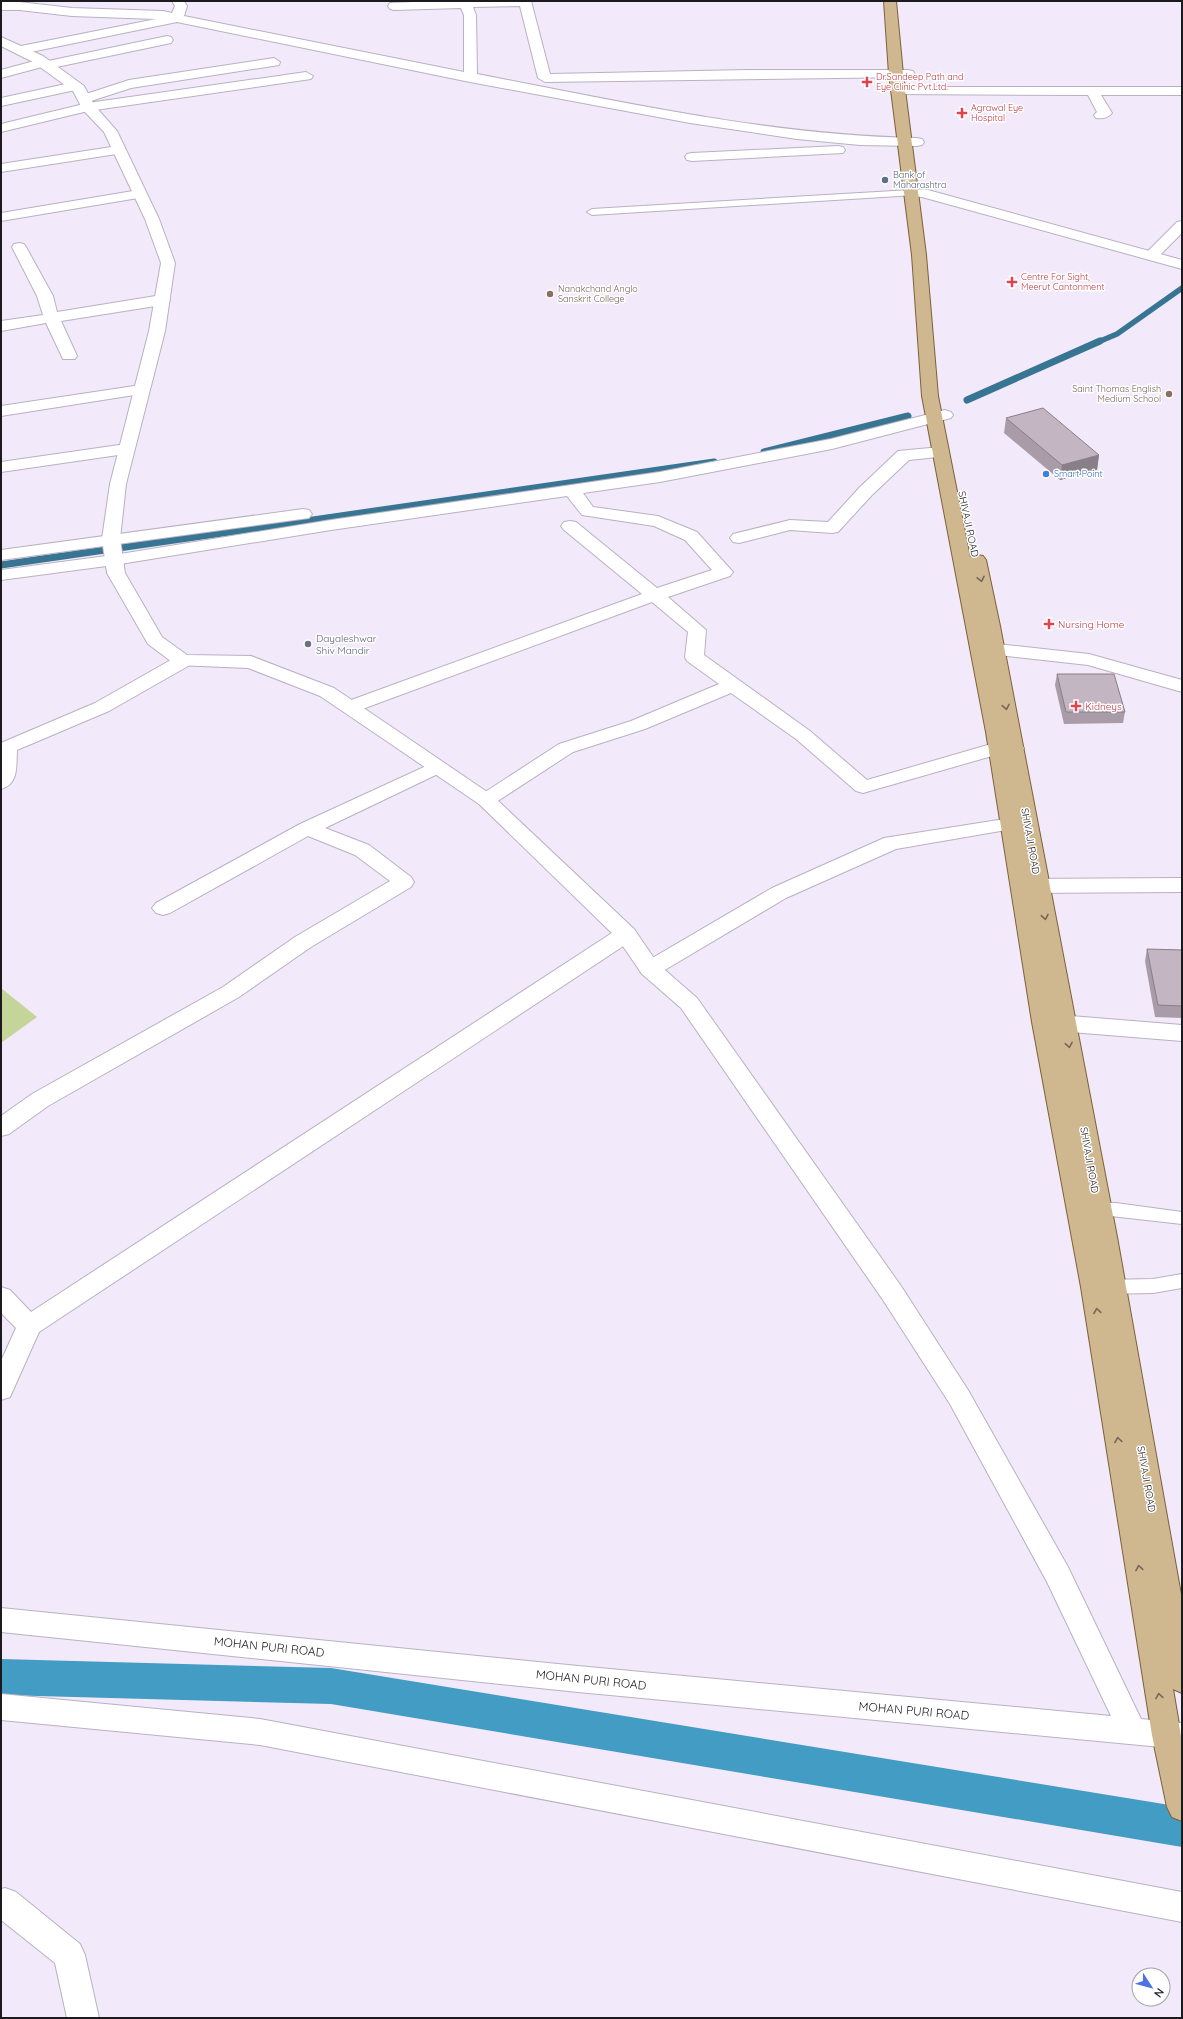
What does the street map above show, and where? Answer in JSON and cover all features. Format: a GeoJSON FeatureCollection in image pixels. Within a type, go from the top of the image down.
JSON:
{"type":"FeatureCollection","features":[{"type":"Feature","properties":{"kind":"main road"},"geometry":{"type":"LineString","coordinates":[[890,1],[898,32]]}},
{"type":"Feature","properties":{"kind":"main road"},"geometry":{"type":"LineString","coordinates":[[899,1],[898,32],[909,144],[917,193],[919,255],[938,409],[941,452],[987,649],[1006,748],[1011,824],[1030,886],[1043,1022],[1093,1287],[1174,1735],[1179,1794]]}},
{"type":"Feature","properties":{"kind":"main road","name":"SHIVAJI ROAD"},"geometry":{"type":"LineString","coordinates":[[938,409],[987,649]]}},
{"type":"Feature","properties":{"kind":"main road","name":"SHIVAJI ROAD"},"geometry":{"type":"LineString","coordinates":[[1006,748],[1030,886],[1065,1024],[1113,1286],[1182,1680]]}},
{"type":"Feature","properties":{"kind":"street"},"geometry":{"type":"LineString","coordinates":[[176,18],[181,6],[178,1]]}},
{"type":"Feature","properties":{"kind":"street"},"geometry":{"type":"LineString","coordinates":[[394,6],[464,2],[525,1],[545,78],[748,74],[1093,92],[1182,92]]}},
{"type":"Feature","properties":{"kind":"street"},"geometry":{"type":"LineString","coordinates":[[464,2],[470,15],[470,78]]}},
{"type":"Feature","properties":{"kind":"street"},"geometry":{"type":"LineString","coordinates":[[7,4],[72,12],[163,15],[470,78],[690,119],[790,134],[909,144]]}},
{"type":"Feature","properties":{"kind":"street"},"geometry":{"type":"LineString","coordinates":[[21,50],[176,18]]}},
{"type":"Feature","properties":{"kind":"street"},"geometry":{"type":"LineString","coordinates":[[1,74],[167,40]]}},
{"type":"Feature","properties":{"kind":"street"},"geometry":{"type":"LineString","coordinates":[[1,41],[21,50],[45,64],[79,89],[86,104],[110,131],[152,219],[168,263],[156,331],[118,484],[113,550],[116,573],[155,640],[183,661]]}},
{"type":"Feature","properties":{"kind":"street"},"geometry":{"type":"LineString","coordinates":[[86,104],[129,84],[274,62]]}},
{"type":"Feature","properties":{"kind":"street"},"geometry":{"type":"LineString","coordinates":[[1,128],[86,104],[306,76]]}},
{"type":"Feature","properties":{"kind":"street"},"geometry":{"type":"LineString","coordinates":[[1,102],[75,86]]}},
{"type":"Feature","properties":{"kind":"street"},"geometry":{"type":"LineString","coordinates":[[1093,92],[1104,109],[1105,114],[1101,115]]}},
{"type":"Feature","properties":{"kind":"street"},"geometry":{"type":"LineString","coordinates":[[692,157],[909,144]]}},
{"type":"Feature","properties":{"kind":"street"},"geometry":{"type":"LineString","coordinates":[[1,168],[118,150]]}},
{"type":"Feature","properties":{"kind":"street"},"geometry":{"type":"LineString","coordinates":[[917,193],[1182,265]]}},
{"type":"Feature","properties":{"kind":"street"},"geometry":{"type":"LineString","coordinates":[[1,216],[139,194]]}},
{"type":"Feature","properties":{"kind":"street"},"geometry":{"type":"LineString","coordinates":[[1152,256],[1182,225]]}},
{"type":"Feature","properties":{"kind":"street"},"geometry":{"type":"LineString","coordinates":[[20,247],[45,296],[51,317],[69,356]]}},
{"type":"Feature","properties":{"kind":"street"},"geometry":{"type":"LineString","coordinates":[[1,326],[162,300]]}},
{"type":"Feature","properties":{"kind":"street"},"geometry":{"type":"LineString","coordinates":[[1,410],[141,390]]}},
{"type":"Feature","properties":{"kind":"street"},"geometry":{"type":"LineString","coordinates":[[1,555],[113,550],[331,525],[660,477],[757,460],[832,444],[938,409]]}},
{"type":"Feature","properties":{"kind":"street"},"geometry":{"type":"LineString","coordinates":[[1,575],[113,550],[622,473],[813,436],[938,409]]}},
{"type":"Feature","properties":{"kind":"street"},"geometry":{"type":"LineString","coordinates":[[1,467],[126,449]]}},
{"type":"Feature","properties":{"kind":"street"},"geometry":{"type":"LineString","coordinates":[[739,538],[790,525],[832,528],[866,491],[904,455],[941,452]]}},
{"type":"Feature","properties":{"kind":"street"},"geometry":{"type":"LineString","coordinates":[[350,707],[485,656],[654,595],[724,572],[691,536],[658,521],[588,511],[572,490]]}},
{"type":"Feature","properties":{"kind":"street"},"geometry":{"type":"LineString","coordinates":[[570,526],[696,630],[694,656],[802,735],[863,787],[1006,748]]}},
{"type":"Feature","properties":{"kind":"street"},"geometry":{"type":"LineString","coordinates":[[987,649],[1089,660],[1182,686]]}},
{"type":"Feature","properties":{"kind":"street"},"geometry":{"type":"LineString","coordinates":[[1,783],[4,781],[8,747],[102,707],[183,661],[251,662],[327,692],[486,800],[626,934],[650,969],[689,1003],[892,1293],[959,1397],[1058,1575],[1133,1732]]}},
{"type":"Feature","properties":{"kind":"street"},"geometry":{"type":"LineString","coordinates":[[486,800],[566,748],[638,725],[733,685]]}},
{"type":"Feature","properties":{"kind":"street"},"geometry":{"type":"LineString","coordinates":[[163,908],[307,828],[437,767]]}},
{"type":"Feature","properties":{"kind":"street"},"geometry":{"type":"LineString","coordinates":[[650,969],[779,893],[891,844],[1011,824]]}},
{"type":"Feature","properties":{"kind":"street"},"geometry":{"type":"LineString","coordinates":[[1,1128],[40,1100],[231,992],[304,942],[404,882],[362,850],[307,828]]}},
{"type":"Feature","properties":{"kind":"street"},"geometry":{"type":"LineString","coordinates":[[1030,886],[1182,886]]}},
{"type":"Feature","properties":{"kind":"street"},"geometry":{"type":"LineString","coordinates":[[1,1390],[29,1326],[626,934]]}},
{"type":"Feature","properties":{"kind":"street"},"geometry":{"type":"LineString","coordinates":[[1043,1022],[1182,1033]]}},
{"type":"Feature","properties":{"kind":"street"},"geometry":{"type":"LineString","coordinates":[[1,1297],[29,1326]]}},
{"type":"Feature","properties":{"kind":"street","name":"MOHAN PURI ROAD"},"geometry":{"type":"LineString","coordinates":[[1,1620],[586,1679],[1174,1735]]}},
{"type":"Feature","properties":{"kind":"street"},"geometry":{"type":"LineString","coordinates":[[1,1708],[260,1732],[1182,1907]]}},
{"type":"Feature","properties":{"kind":"street"},"geometry":{"type":"LineString","coordinates":[[1,1905],[5,1902],[69,1955],[83,2018]]}},
{"type":"Feature","properties":{"kind":"lane"},"geometry":{"type":"LineString","coordinates":[[592,212],[917,193]]}},
{"type":"Feature","properties":{"kind":"lane"},"geometry":{"type":"LineString","coordinates":[[1077,1207],[1099,1208],[1182,1218]]}},
{"type":"Feature","properties":{"kind":"lane"},"geometry":{"type":"LineString","coordinates":[[1093,1287],[1142,1287],[1182,1282]]}},
{"type":"Feature","properties":{"kind":"green space"},"geometry":{"type":"Polygon","coordinates":[[[1,988],[37,1017],[1,1043],[1,988]]]}},
{"type":"Feature","properties":{"kind":"building"},"geometry":{"type":"Polygon","coordinates":[[[1043,408],[1099,455],[1062,465],[1006,418],[1043,408]]]}},
{"type":"Feature","properties":{"kind":"building"},"geometry":{"type":"Polygon","coordinates":[[[1057,674],[1114,674],[1125,712],[1066,712],[1057,674]]]}},
{"type":"Feature","properties":{"kind":"building"},"geometry":{"type":"Polygon","coordinates":[[[1147,949],[1182,950],[1182,1006],[1158,1005],[1147,949]]]}},
{"type":"Feature","properties":{"kind":"waterway"},"geometry":{"type":"LineString","coordinates":[[1098,342],[1117,334],[1182,288]]}},
{"type":"Feature","properties":{"kind":"waterway"},"geometry":{"type":"LineString","coordinates":[[967,400],[1100,341]]}},
{"type":"Feature","properties":{"kind":"waterway"},"geometry":{"type":"LineString","coordinates":[[764,452],[908,416]]}},
{"type":"Feature","properties":{"kind":"waterway"},"geometry":{"type":"LineString","coordinates":[[1,565],[714,462]]}},
{"type":"Feature","properties":{"kind":"waterway"},"geometry":{"type":"LineString","coordinates":[[1,1677],[331,1686],[1182,1827]]}},
{"type":"Feature","properties":{"kind":"place","name":"Dr.Sandeep Path and Eye Clinic Pvt.Ltd."},"geometry":{"type":"Point","coordinates":[867,82]}},
{"type":"Feature","properties":{"kind":"place","name":"Agrawal Eye Hospital"},"geometry":{"type":"Point","coordinates":[962,113]}},
{"type":"Feature","properties":{"kind":"place","name":"Bank of Maharashtra"},"geometry":{"type":"Point","coordinates":[885,180]}},
{"type":"Feature","properties":{"kind":"place","name":"Centre For Sight, Meerut Cantonment"},"geometry":{"type":"Point","coordinates":[1012,282]}},
{"type":"Feature","properties":{"kind":"place","name":"Nanakchand Anglo Sanskrit College"},"geometry":{"type":"Point","coordinates":[550,294]}},
{"type":"Feature","properties":{"kind":"place","name":"Saint Thomas English Medium School"},"geometry":{"type":"Point","coordinates":[1169,394]}},
{"type":"Feature","properties":{"kind":"place","name":"Smart Point"},"geometry":{"type":"Point","coordinates":[1046,474]}},
{"type":"Feature","properties":{"kind":"place","name":"Nursing Home"},"geometry":{"type":"Point","coordinates":[1049,624]}},
{"type":"Feature","properties":{"kind":"place","name":"Dayaleshwar Shiv Mandir"},"geometry":{"type":"Point","coordinates":[308,644]}},
{"type":"Feature","properties":{"kind":"place","name":"Kidneys"},"geometry":{"type":"Point","coordinates":[1076,706]}}]}
